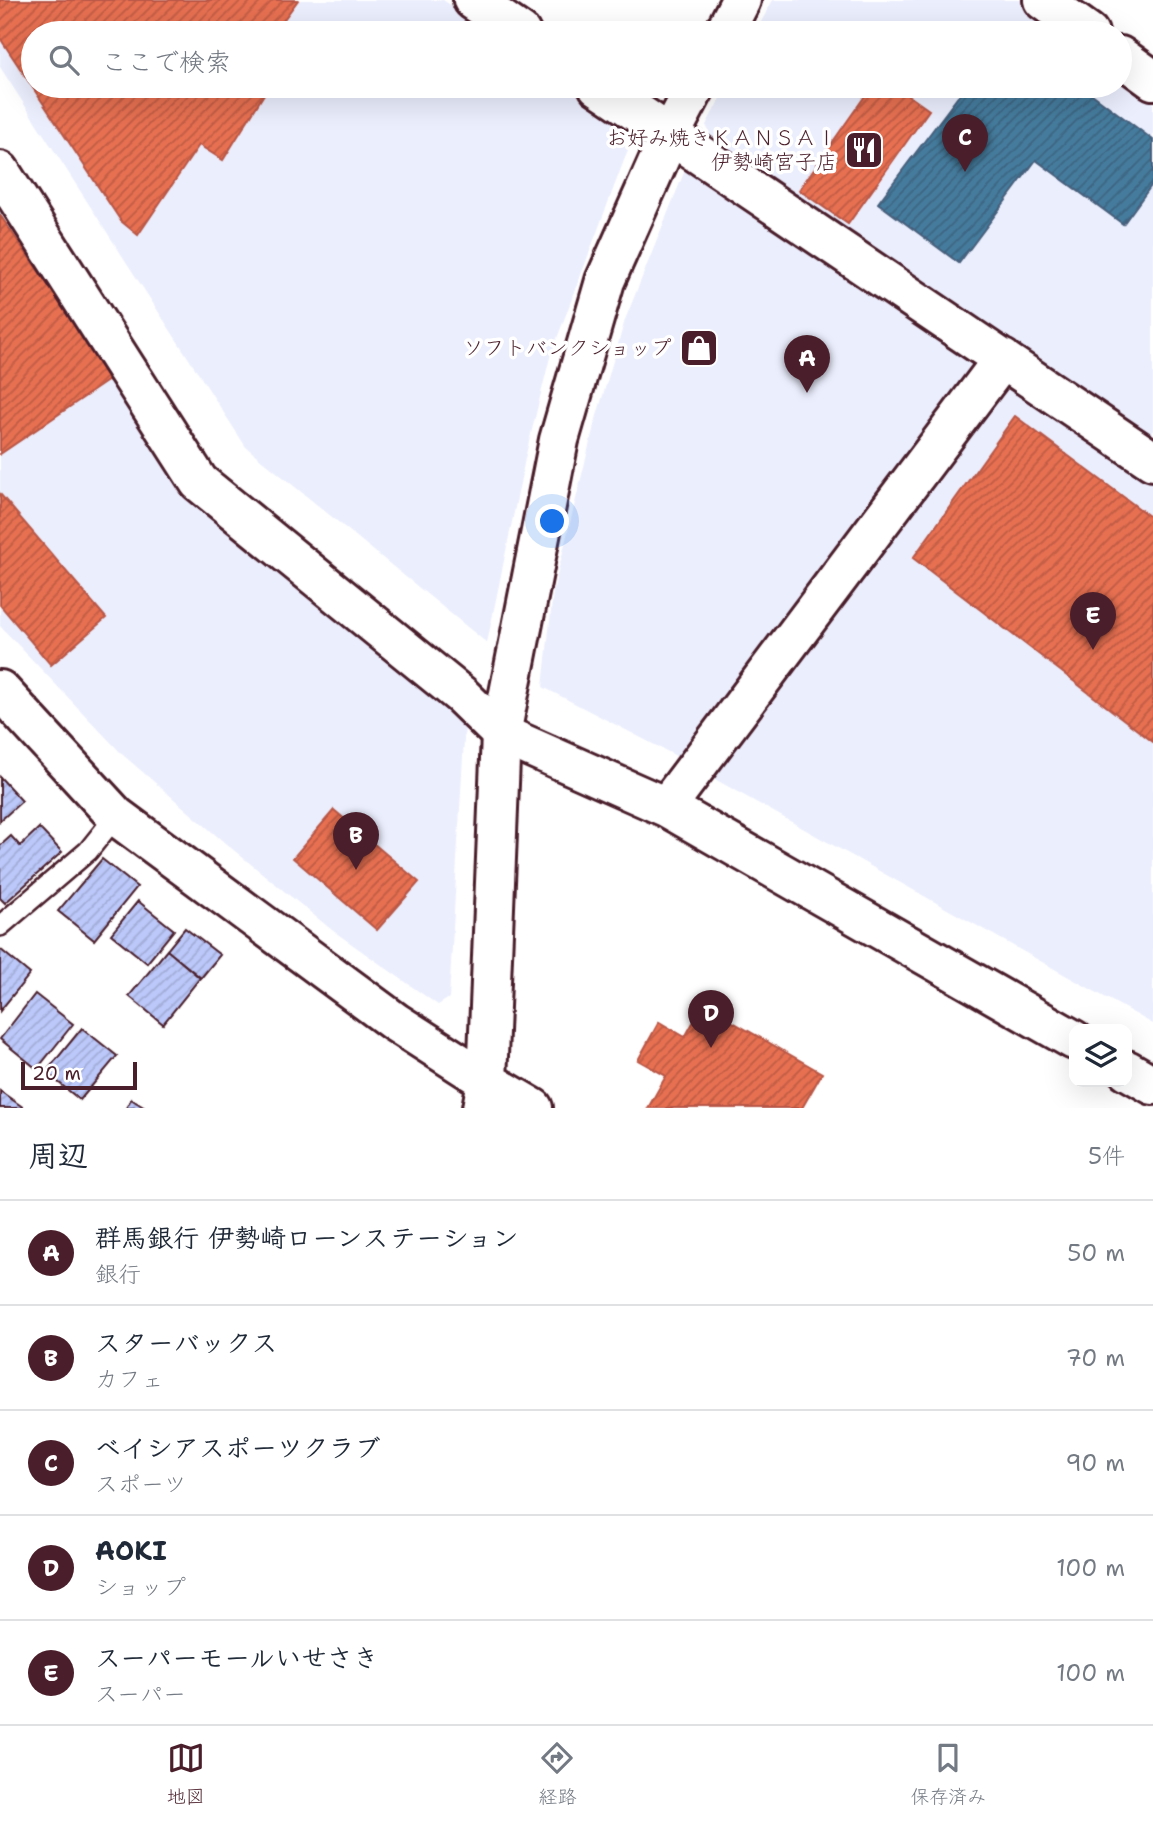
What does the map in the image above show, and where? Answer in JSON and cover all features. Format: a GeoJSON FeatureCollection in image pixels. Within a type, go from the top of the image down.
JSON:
{"type":"FeatureCollection","features":[{"type":"Feature","properties":{"kind":"street"},"geometry":{"type":"LineString","coordinates":[[473,0],[504,21]]}},
{"type":"Feature","properties":{"kind":"street"},"geometry":{"type":"LineString","coordinates":[[730,21],[741,0]]}},
{"type":"Feature","properties":{"kind":"street"},"geometry":{"type":"LineString","coordinates":[[1043,0],[1072,21]]}},
{"type":"Feature","properties":{"kind":"street"},"geometry":{"type":"LineString","coordinates":[[1132,65],[1153,80]]}},
{"type":"Feature","properties":{"kind":"street"},"geometry":{"type":"LineString","coordinates":[[616,98],[1153,461]]}},
{"type":"Feature","properties":{"kind":"street"},"geometry":{"type":"LineString","coordinates":[[484,1095],[501,734],[559,440],[606,281],[670,135],[690,98]]}},
{"type":"Feature","properties":{"kind":"street"},"geometry":{"type":"LineString","coordinates":[[0,171],[199,482],[461,695],[501,734],[666,807],[1069,1037]]}},
{"type":"Feature","properties":{"kind":"street"},"geometry":{"type":"LineString","coordinates":[[666,807],[1003,359]]}},
{"type":"Feature","properties":{"kind":"street"},"geometry":{"type":"LineString","coordinates":[[0,690],[116,816],[395,1023],[484,1095],[533,1108]]}},
{"type":"Feature","properties":{"kind":"street"},"geometry":{"type":"LineString","coordinates":[[1132,1073],[1153,1085]]}},
{"type":"Feature","properties":{"kind":"lane"},"geometry":{"type":"LineString","coordinates":[[0,926],[88,851],[116,816]]}},
{"type":"Feature","properties":{"kind":"shaded area"},"geometry":{"type":"Polygon","coordinates":[[[0,0],[443,0],[474,21],[21,21],[21,98],[587,98],[619,120],[629,147],[550,357],[526,454],[487,643],[246,447],[0,67],[0,0]]]}},
{"type":"Feature","properties":{"kind":"shaded area"},"geometry":{"type":"Polygon","coordinates":[[[773,0],[1021,0],[1050,21],[762,21],[773,0]]]}},
{"type":"Feature","properties":{"kind":"shaded area"},"geometry":{"type":"Polygon","coordinates":[[[1132,83],[1153,99],[1153,443],[711,136],[706,125],[721,98],[1132,98],[1132,83]]]}},
{"type":"Feature","properties":{"kind":"shaded area"},"geometry":{"type":"Polygon","coordinates":[[[685,170],[699,170],[968,356],[974,372],[680,758],[543,687],[553,592],[594,426],[625,320],[685,170]]]}},
{"type":"Feature","properties":{"kind":"shaded area"},"geometry":{"type":"Polygon","coordinates":[[[0,202],[188,493],[465,722],[449,998],[438,1005],[332,930],[123,755],[0,626],[0,202]]]}},
{"type":"Feature","properties":{"kind":"shaded area"},"geometry":{"type":"Polygon","coordinates":[[[1019,389],[1153,480],[1153,1024],[711,777],[857,587],[1001,391],[1019,389]]]}},
{"type":"Feature","properties":{"kind":"building: 商業"},"geometry":{"type":"Polygon","coordinates":[[[0,0],[298,0],[283,21],[21,21],[21,70],[0,38],[0,0]]]}},
{"type":"Feature","properties":{"kind":"building: 商業"},"geometry":{"type":"Polygon","coordinates":[[[40,98],[262,98],[223,160],[199,145],[138,235],[121,221],[40,98]]]}},
{"type":"Feature","properties":{"kind":"building: 商業","name":"お好み焼きＫＡＮＳＡＩ 伊勢崎宮子店"},"geometry":{"type":"Polygon","coordinates":[[[864,98],[912,98],[929,110],[848,224],[799,190],[864,98]]]}},
{"type":"Feature","properties":{"kind":"building: 商業"},"geometry":{"type":"Polygon","coordinates":[[[0,215],[112,378],[0,454],[0,215]]]}},
{"type":"Feature","properties":{"kind":"building: 商業"},"geometry":{"type":"Polygon","coordinates":[[[1015,416],[1153,519],[1153,742],[913,558],[1015,416]]]}},
{"type":"Feature","properties":{"kind":"building: 商業"},"geometry":{"type":"Polygon","coordinates":[[[0,494],[106,618],[51,665],[0,605],[0,494]]]}},
{"type":"Feature","properties":{"kind":"building: 商業"},"geometry":{"type":"Polygon","coordinates":[[[334,810],[419,882],[377,930],[293,858],[334,810]]]}},
{"type":"Feature","properties":{"kind":"building: 商業"},"geometry":{"type":"Polygon","coordinates":[[[703,1005],[822,1073],[802,1108],[648,1108],[666,1076],[638,1060],[659,1022],[685,1037],[703,1005]]]}},
{"type":"Feature","properties":{"kind":"building: 公共"},"geometry":{"type":"Polygon","coordinates":[[[957,98],[1097,98],[1153,140],[1153,183],[1123,224],[1036,160],[959,263],[878,203],[957,98]]]}},
{"type":"Feature","properties":{"kind":"building: その他"},"geometry":{"type":"Polygon","coordinates":[[[0,777],[22,801],[0,821],[0,777]]]}},
{"type":"Feature","properties":{"kind":"building: その他"},"geometry":{"type":"Polygon","coordinates":[[[39,828],[62,852],[5,903],[0,898],[0,846],[11,836],[20,846],[39,828]]]}},
{"type":"Feature","properties":{"kind":"building: その他"},"geometry":{"type":"Polygon","coordinates":[[[102,859],[137,887],[94,940],[58,911],[102,859]]]}},
{"type":"Feature","properties":{"kind":"building: その他"},"geometry":{"type":"Polygon","coordinates":[[[138,901],[174,930],[147,963],[111,934],[138,901]]]}},
{"type":"Feature","properties":{"kind":"building: その他"},"geometry":{"type":"Polygon","coordinates":[[[185,928],[220,955],[201,978],[167,950],[185,928]]]}},
{"type":"Feature","properties":{"kind":"building: その他"},"geometry":{"type":"Polygon","coordinates":[[[0,949],[30,974],[0,1011],[0,949]]]}},
{"type":"Feature","properties":{"kind":"building: その他"},"geometry":{"type":"Polygon","coordinates":[[[167,950],[200,978],[163,1024],[129,996],[167,950]]]}},
{"type":"Feature","properties":{"kind":"building: その他"},"geometry":{"type":"Polygon","coordinates":[[[35,994],[73,1024],[37,1069],[0,1039],[35,994]]]}},
{"type":"Feature","properties":{"kind":"building: その他"},"geometry":{"type":"Polygon","coordinates":[[[82,1028],[117,1056],[80,1100],[46,1072],[82,1028]]]}},
{"type":"Feature","properties":{"kind":"building: その他"},"geometry":{"type":"Polygon","coordinates":[[[0,1091],[24,1108],[0,1108],[0,1091]]]}},
{"type":"Feature","properties":{"kind":"building: その他"},"geometry":{"type":"Polygon","coordinates":[[[131,1099],[145,1108],[126,1108],[131,1099]]]}},
{"type":"Feature","properties":{"kind":"place","name":"お好み焼きＫＡＮＳＡＩ 伊勢崎宮子店"},"geometry":{"type":"Point","coordinates":[864,150]}},
{"type":"Feature","properties":{"kind":"place","name":"ベイシアスポーツクラブ"},"geometry":{"type":"Point","coordinates":[965,172]}},
{"type":"Feature","properties":{"kind":"place","name":"ソフトバンクショップ"},"geometry":{"type":"Point","coordinates":[699,348]}},
{"type":"Feature","properties":{"kind":"place","name":"群馬銀行 伊勢崎ローンステーション"},"geometry":{"type":"Point","coordinates":[807,393]}},
{"type":"Feature","properties":{"kind":"place","name":"スーパーモールいせさき"},"geometry":{"type":"Point","coordinates":[1093,650]}},
{"type":"Feature","properties":{"kind":"place","name":"スターバックス"},"geometry":{"type":"Point","coordinates":[356,870]}},
{"type":"Feature","properties":{"kind":"place","name":"AOKI"},"geometry":{"type":"Point","coordinates":[711,1048]}}]}
